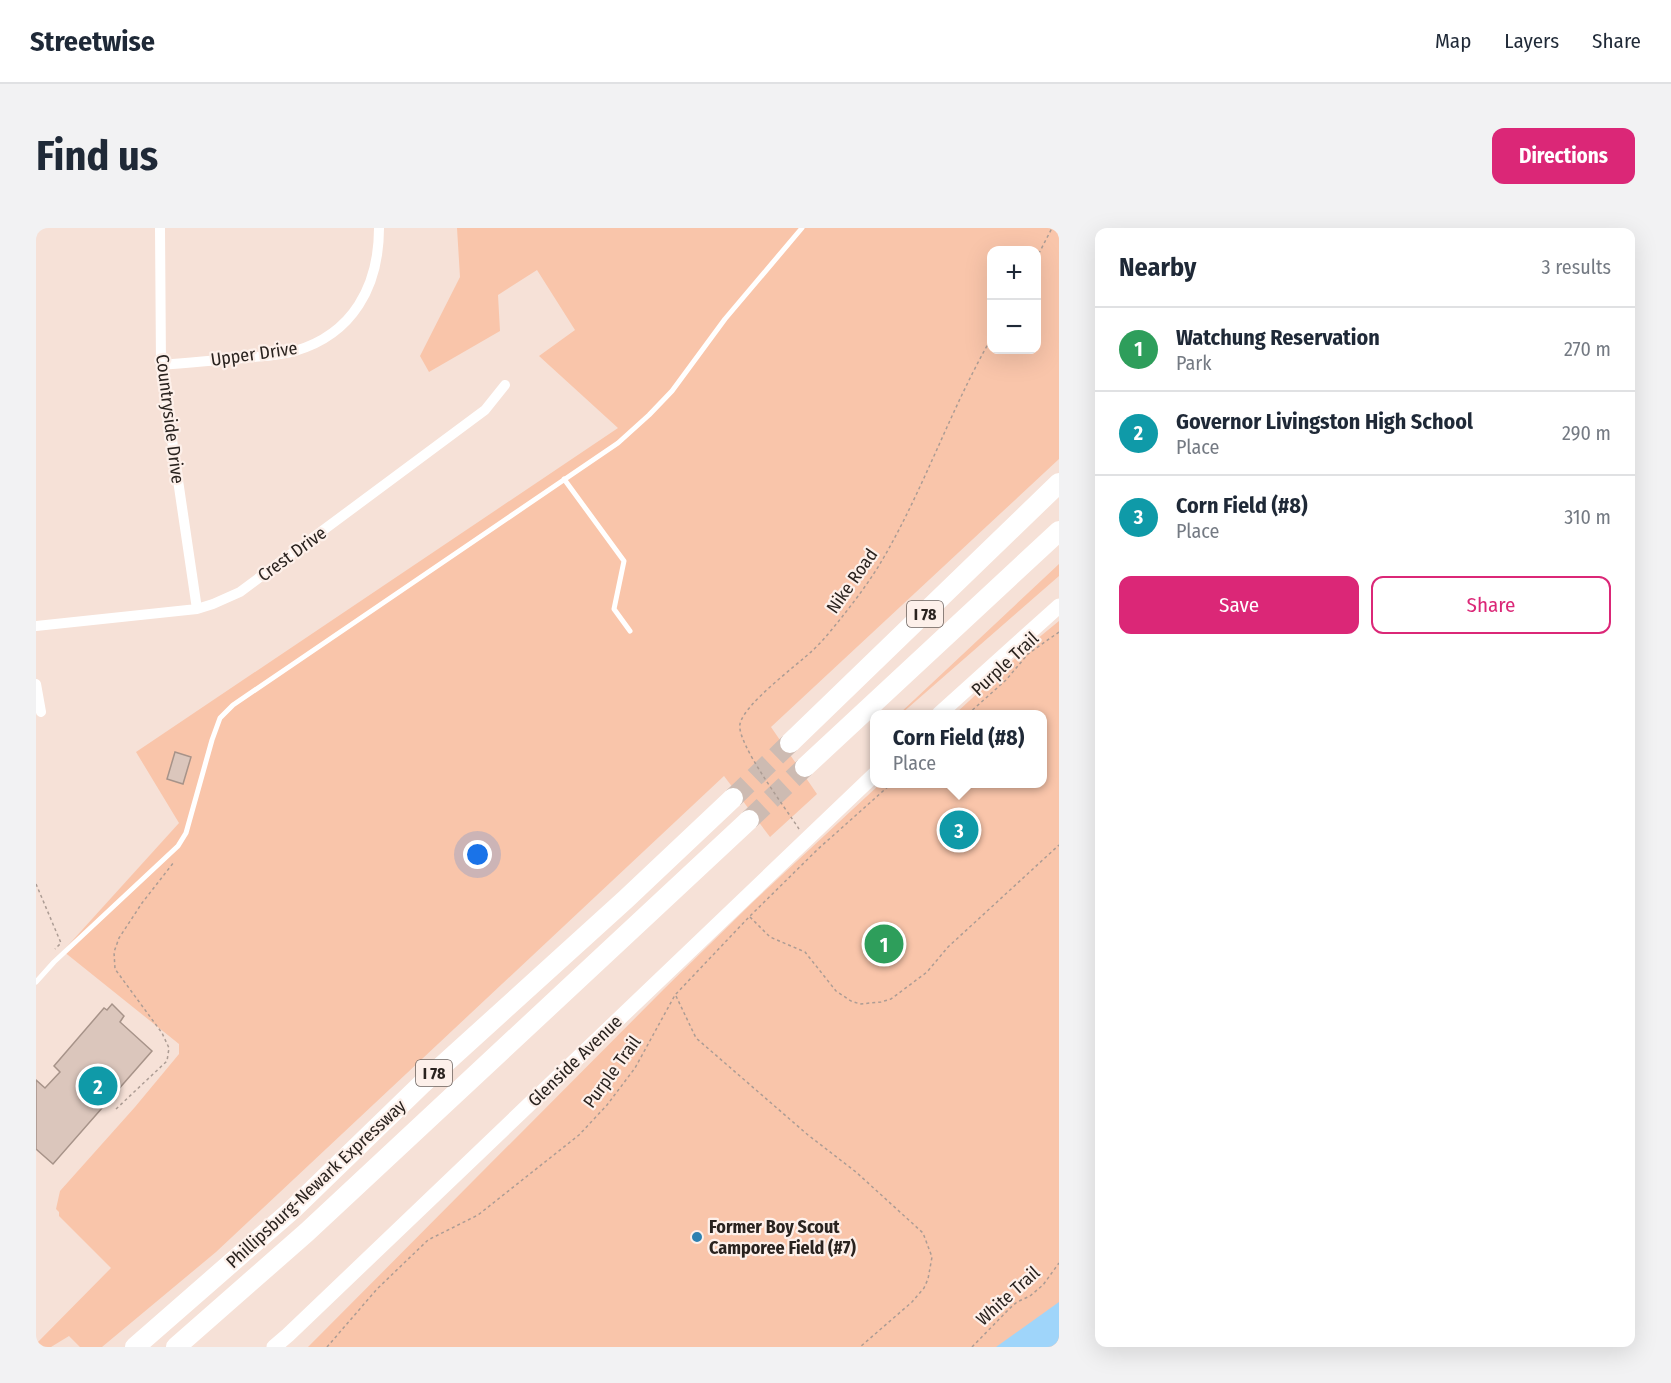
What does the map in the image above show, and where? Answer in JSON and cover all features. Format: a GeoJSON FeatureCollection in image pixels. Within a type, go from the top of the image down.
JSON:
{"type":"FeatureCollection","features":[{"type":"Feature","properties":{"kind":"highway","name":"I 78"},"geometry":{"type":"LineString","coordinates":[[790,743],[1059,483]]}},
{"type":"Feature","properties":{"kind":"highway","name":"I 78"},"geometry":{"type":"LineString","coordinates":[[805,767],[1059,531]]}},
{"type":"Feature","properties":{"kind":"highway","name":"Phillipsburg-Newark Expressway"},"geometry":{"type":"LineString","coordinates":[[135,1347],[292,1209],[422,1084],[626,899],[733,798]]}},
{"type":"Feature","properties":{"kind":"highway","name":"Phillipsburg-Newark Expressway"},"geometry":{"type":"LineString","coordinates":[[176,1347],[307,1232],[749,820]]}},
{"type":"Feature","properties":{"kind":"main road"},"geometry":{"type":"LineString","coordinates":[[943,710],[1059,606]]}},
{"type":"Feature","properties":{"kind":"main road","name":"Glenside Avenue"},"geometry":{"type":"LineString","coordinates":[[274,1347],[870,779]]}},
{"type":"Feature","properties":{"kind":"street","name":"Countryside Drive"},"geometry":{"type":"LineString","coordinates":[[160,228],[161,365],[197,609]]}},
{"type":"Feature","properties":{"kind":"street","name":"Upper Drive"},"geometry":{"type":"LineString","coordinates":[[161,365],[282,354],[306,347],[328,336],[355,310],[368,289],[378,259],[379,228]]}},
{"type":"Feature","properties":{"kind":"street","name":"Crest Drive"},"geometry":{"type":"LineString","coordinates":[[36,626],[197,609],[240,592],[485,410],[505,385]]}},
{"type":"Feature","properties":{"kind":"street"},"geometry":{"type":"LineString","coordinates":[[36,684],[41,712]]}},
{"type":"Feature","properties":{"kind":"lane"},"geometry":{"type":"LineString","coordinates":[[36,982],[54,962],[178,846],[186,833],[220,718],[232,705],[618,443],[664,399],[725,319],[802,228]]}},
{"type":"Feature","properties":{"kind":"lane"},"geometry":{"type":"LineString","coordinates":[[564,479],[624,561],[614,609],[630,631]]}},
{"type":"Feature","properties":{"kind":"path"},"geometry":{"type":"LineString","coordinates":[[1041,249],[1052,228]]}},
{"type":"Feature","properties":{"kind":"path","name":"Nike Road"},"geometry":{"type":"LineString","coordinates":[[806,838],[743,744],[739,727],[745,711],[814,649],[864,589],[884,558],[937,451],[976,363],[987,345]]}},
{"type":"Feature","properties":{"kind":"path","name":"Purple Trail"},"geometry":{"type":"LineString","coordinates":[[972,710],[1006,680],[1028,654],[1059,632]]}},
{"type":"Feature","properties":{"kind":"path","name":"Purple Trail"},"geometry":{"type":"LineString","coordinates":[[327,1347],[376,1289],[428,1240],[478,1215],[579,1135],[607,1105],[635,1068],[675,995],[818,849],[885,788]]}},
{"type":"Feature","properties":{"kind":"path"},"geometry":{"type":"LineString","coordinates":[[749,917],[770,937],[805,951],[836,991],[851,1001],[860,1004],[881,1002],[891,999],[927,972],[948,947],[1059,845]]}},
{"type":"Feature","properties":{"kind":"path"},"geometry":{"type":"LineString","coordinates":[[116,1109],[167,1061],[169,1048],[162,1033],[115,969],[114,952],[119,938],[142,903],[175,860]]}},
{"type":"Feature","properties":{"kind":"path"},"geometry":{"type":"LineString","coordinates":[[36,884],[61,943],[54,948],[61,956]]}},
{"type":"Feature","properties":{"kind":"path"},"geometry":{"type":"LineString","coordinates":[[675,995],[696,1038],[808,1135],[856,1172],[923,1233],[932,1257],[924,1288],[896,1317],[860,1347]]}},
{"type":"Feature","properties":{"kind":"path","name":"White Trail"},"geometry":{"type":"LineString","coordinates":[[972,1347],[1003,1313],[1017,1302],[1030,1296],[1042,1285],[1059,1263]]}},
{"type":"Feature","properties":{"kind":"shaded area"},"geometry":{"type":"Polygon","coordinates":[[[457,228],[1059,228],[1059,459],[771,727],[817,794],[770,837],[724,776],[216,1252],[102,1347],[80,1347],[69,1336],[51,1347],[36,1347],[36,1344],[111,1268],[59,1216],[56,1209],[60,1191],[179,1054],[179,1044],[63,951],[179,823],[136,752],[618,428],[539,356],[575,330],[537,270],[498,295],[500,331],[429,372],[420,356],[460,277],[457,228]]]}},
{"type":"Feature","properties":{"kind":"shaded area"},"geometry":{"type":"Polygon","coordinates":[[[1059,564],[1059,576],[903,710],[1059,564]]]}},
{"type":"Feature","properties":{"kind":"shaded area"},"geometry":{"type":"Polygon","coordinates":[[[1059,621],[1059,1347],[308,1347],[664,989],[755,900],[876,788],[1047,788],[1047,710],[959,710],[1026,648],[1059,621]]]}},
{"type":"Feature","properties":{"kind":"water"},"geometry":{"type":"Polygon","coordinates":[[[1059,1302],[1059,1347],[996,1347],[1059,1302]]]}},
{"type":"Feature","properties":{"kind":"building"},"geometry":{"type":"Polygon","coordinates":[[[175,752],[191,757],[183,784],[167,779],[175,752]]]}},
{"type":"Feature","properties":{"kind":"building"},"geometry":{"type":"Polygon","coordinates":[[[112,1004],[124,1016],[120,1022],[152,1051],[53,1164],[36,1149],[36,1080],[45,1088],[60,1072],[54,1066],[104,1008],[107,1010],[112,1004]]]}},
{"type":"Feature","properties":{"kind":"tunnel"},"geometry":{"type":"LineString","coordinates":[[733,798],[790,743]]}},
{"type":"Feature","properties":{"kind":"tunnel"},"geometry":{"type":"LineString","coordinates":[[749,820],[805,767]]}},
{"type":"Feature","properties":{"kind":"place","name":"Corn Field (#8)"},"geometry":{"type":"Point","coordinates":[959,830]}},
{"type":"Feature","properties":{"kind":"place","name":"Watchung Reservation"},"geometry":{"type":"Point","coordinates":[884,944]}},
{"type":"Feature","properties":{"kind":"place","name":"Governor Livingston High School"},"geometry":{"type":"Point","coordinates":[98,1086]}},
{"type":"Feature","properties":{"kind":"place","name":"Former Boy Scout Camporee Field (#7)"},"geometry":{"type":"Point","coordinates":[697,1237]}}]}
